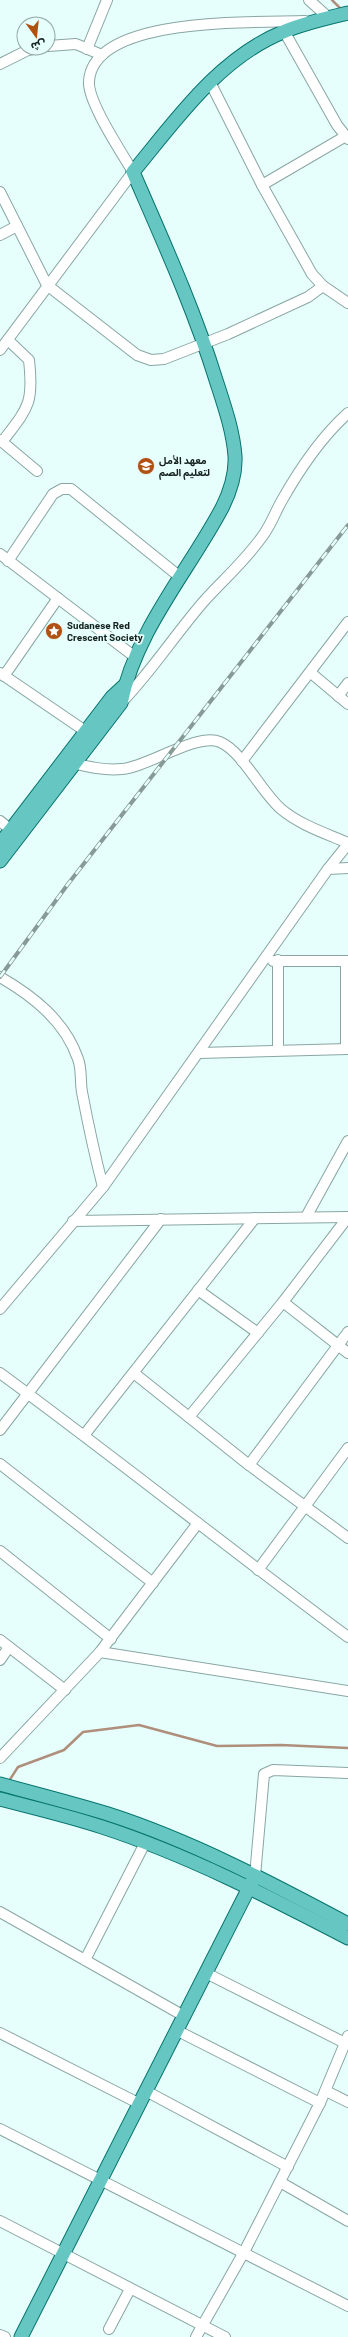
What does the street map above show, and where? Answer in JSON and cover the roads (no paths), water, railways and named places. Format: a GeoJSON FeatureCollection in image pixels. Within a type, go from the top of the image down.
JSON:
{"type":"FeatureCollection","features":[{"type":"Feature","properties":{"kind":"main road"},"geometry":{"type":"LineString","coordinates":[[0,861],[70,762],[91,735],[121,703],[125,685],[136,657],[180,577],[223,507],[233,481],[235,457],[232,429],[205,344],[133,172],[210,82],[264,41],[284,31],[348,13]]}},
{"type":"Feature","properties":{"kind":"main road"},"geometry":{"type":"LineString","coordinates":[[91,735],[112,697],[125,685]]}},
{"type":"Feature","properties":{"kind":"main road"},"geometry":{"type":"LineString","coordinates":[[0,844],[70,762]]}},
{"type":"Feature","properties":{"kind":"main road"},"geometry":{"type":"LineString","coordinates":[[0,1784],[108,1814],[163,1834],[255,1876],[348,1924]]}},
{"type":"Feature","properties":{"kind":"main road"},"geometry":{"type":"LineString","coordinates":[[0,1799],[102,1827],[146,1843],[249,1888],[348,1938]]}},
{"type":"Feature","properties":{"kind":"main road"},"geometry":{"type":"LineString","coordinates":[[21,2337],[255,1876]]}},
{"type":"Feature","properties":{"kind":"street"},"geometry":{"type":"LineString","coordinates":[[86,49],[107,0]]}},
{"type":"Feature","properties":{"kind":"street"},"geometry":{"type":"LineString","coordinates":[[309,0],[329,18]]}},
{"type":"Feature","properties":{"kind":"street"},"geometry":{"type":"LineString","coordinates":[[0,350],[47,285],[133,172],[94,103],[89,82],[92,67],[102,55],[116,44],[145,33],[189,25],[329,18]]}},
{"type":"Feature","properties":{"kind":"street"},"geometry":{"type":"LineString","coordinates":[[262,184],[347,137],[284,31]]}},
{"type":"Feature","properties":{"kind":"street"},"geometry":{"type":"LineString","coordinates":[[56,45],[76,44],[102,55]]}},
{"type":"Feature","properties":{"kind":"street"},"geometry":{"type":"LineString","coordinates":[[0,64],[16,56]]}},
{"type":"Feature","properties":{"kind":"street"},"geometry":{"type":"LineString","coordinates":[[210,82],[262,184],[312,274],[323,286],[348,303]]}},
{"type":"Feature","properties":{"kind":"street"},"geometry":{"type":"LineString","coordinates":[[0,192],[47,285],[137,355],[151,360],[164,359],[205,344],[308,297],[323,286]]}},
{"type":"Feature","properties":{"kind":"street"},"geometry":{"type":"LineString","coordinates":[[0,235],[17,226]]}},
{"type":"Feature","properties":{"kind":"street"},"geometry":{"type":"LineString","coordinates":[[8,340],[29,360],[32,391],[26,410],[1,441],[37,471]]}},
{"type":"Feature","properties":{"kind":"street"},"geometry":{"type":"LineString","coordinates":[[121,703],[149,673],[204,601],[240,565],[270,524],[297,474],[336,424],[348,413]]}},
{"type":"Feature","properties":{"kind":"street"},"geometry":{"type":"LineString","coordinates":[[136,657],[4,558],[53,494],[62,489],[71,489],[180,577]]}},
{"type":"Feature","properties":{"kind":"street"},"geometry":{"type":"LineString","coordinates":[[58,598],[2,674],[91,735]]}},
{"type":"Feature","properties":{"kind":"street"},"geometry":{"type":"LineString","coordinates":[[242,761],[311,673],[348,622]]}},
{"type":"Feature","properties":{"kind":"street"},"geometry":{"type":"LineString","coordinates":[[311,673],[348,704]]}},
{"type":"Feature","properties":{"kind":"street"},"geometry":{"type":"LineString","coordinates":[[338,696],[348,684]]}},
{"type":"Feature","properties":{"kind":"street"},"geometry":{"type":"LineString","coordinates":[[0,1309],[103,1187],[328,869],[348,843],[310,827],[280,808],[242,761],[219,742],[204,741],[172,751],[142,765],[122,769],[104,769],[70,762]]}},
{"type":"Feature","properties":{"kind":"street"},"geometry":{"type":"LineString","coordinates":[[0,821],[11,830]]}},
{"type":"Feature","properties":{"kind":"street"},"geometry":{"type":"LineString","coordinates":[[328,869],[348,868]]}},
{"type":"Feature","properties":{"kind":"street"},"geometry":{"type":"LineString","coordinates":[[199,1053],[347,1049],[347,961],[278,960],[263,962]]}},
{"type":"Feature","properties":{"kind":"street"},"geometry":{"type":"LineString","coordinates":[[278,960],[278,1050]]}},
{"type":"Feature","properties":{"kind":"street"},"geometry":{"type":"LineString","coordinates":[[0,977],[30,995],[50,1014],[64,1032],[78,1058],[82,1091],[103,1187]]}},
{"type":"Feature","properties":{"kind":"street"},"geometry":{"type":"LineString","coordinates":[[306,1217],[348,1141]]}},
{"type":"Feature","properties":{"kind":"street"},"geometry":{"type":"LineString","coordinates":[[73,1221],[348,1217]]}},
{"type":"Feature","properties":{"kind":"street"},"geometry":{"type":"LineString","coordinates":[[189,1417],[283,1302],[348,1217]]}},
{"type":"Feature","properties":{"kind":"street"},"geometry":{"type":"LineString","coordinates":[[85,1434],[135,1374],[198,1290],[255,1218]]}},
{"type":"Feature","properties":{"kind":"street"},"geometry":{"type":"LineString","coordinates":[[0,1430],[29,1394],[161,1219]]}},
{"type":"Feature","properties":{"kind":"street"},"geometry":{"type":"LineString","coordinates":[[198,1290],[258,1333]]}},
{"type":"Feature","properties":{"kind":"street"},"geometry":{"type":"LineString","coordinates":[[283,1302],[348,1353]]}},
{"type":"Feature","properties":{"kind":"street"},"geometry":{"type":"LineString","coordinates":[[249,1465],[348,1332]]}},
{"type":"Feature","properties":{"kind":"street"},"geometry":{"type":"LineString","coordinates":[[0,1373],[85,1434],[258,1570],[348,1637]]}},
{"type":"Feature","properties":{"kind":"street"},"geometry":{"type":"LineString","coordinates":[[135,1374],[249,1465],[348,1538]]}},
{"type":"Feature","properties":{"kind":"street"},"geometry":{"type":"LineString","coordinates":[[258,1570],[348,1448]]}},
{"type":"Feature","properties":{"kind":"street"},"geometry":{"type":"LineString","coordinates":[[0,1464],[153,1583]]}},
{"type":"Feature","properties":{"kind":"street"},"geometry":{"type":"LineString","coordinates":[[0,1758],[111,1639],[198,1523]]}},
{"type":"Feature","properties":{"kind":"street"},"geometry":{"type":"LineString","coordinates":[[0,1551],[111,1639]]}},
{"type":"Feature","properties":{"kind":"street"},"geometry":{"type":"LineString","coordinates":[[0,1640],[65,1690]]}},
{"type":"Feature","properties":{"kind":"street"},"geometry":{"type":"LineString","coordinates":[[0,1660],[9,1647]]}},
{"type":"Feature","properties":{"kind":"street"},"geometry":{"type":"LineString","coordinates":[[100,1652],[348,1691]]}},
{"type":"Feature","properties":{"kind":"street"},"geometry":{"type":"LineString","coordinates":[[255,1876],[264,1774],[273,1770],[348,1773]]}},
{"type":"Feature","properties":{"kind":"street"},"geometry":{"type":"LineString","coordinates":[[85,1960],[146,1843]]}},
{"type":"Feature","properties":{"kind":"street"},"geometry":{"type":"LineString","coordinates":[[0,1912],[184,2016]]}},
{"type":"Feature","properties":{"kind":"street"},"geometry":{"type":"LineString","coordinates":[[196,2337],[244,2252],[288,2167],[326,2091],[346,2039],[206,1973]]}},
{"type":"Feature","properties":{"kind":"street"},"geometry":{"type":"LineString","coordinates":[[176,2030],[320,2103]]}},
{"type":"Feature","properties":{"kind":"street"},"geometry":{"type":"LineString","coordinates":[[0,2033],[140,2104]]}},
{"type":"Feature","properties":{"kind":"street"},"geometry":{"type":"LineString","coordinates":[[146,2091],[288,2167]]}},
{"type":"Feature","properties":{"kind":"street"},"geometry":{"type":"LineString","coordinates":[[326,2091],[348,2102]]}},
{"type":"Feature","properties":{"kind":"street"},"geometry":{"type":"LineString","coordinates":[[0,2129],[348,2306]]}},
{"type":"Feature","properties":{"kind":"street"},"geometry":{"type":"LineString","coordinates":[[280,2182],[348,2221]]}},
{"type":"Feature","properties":{"kind":"street"},"geometry":{"type":"LineString","coordinates":[[0,2221],[225,2337]]}},
{"type":"Feature","properties":{"kind":"street"},"geometry":{"type":"LineString","coordinates":[[109,2329],[130,2289]]}},
{"type":"Feature","properties":{"kind":"street"},"geometry":{"type":"LineString","coordinates":[[0,2334],[5,2337]]}},
{"type":"Feature","properties":{"kind":"waterway"},"geometry":{"type":"LineString","coordinates":[[332,0],[342,10]]}},
{"type":"Feature","properties":{"kind":"waterway"},"geometry":{"type":"LineString","coordinates":[[9,1781],[18,1767],[64,1750],[83,1732],[139,1725],[217,1746],[281,1745],[348,1748]]}},
{"type":"Feature","properties":{"kind":"railway"},"geometry":{"type":"LineString","coordinates":[[0,977],[68,884],[348,525]]}},
{"type":"Feature","properties":{"kind":"place","name":"معهد الأمل لتعليم الصم"},"geometry":{"type":"Point","coordinates":[146,466]}},
{"type":"Feature","properties":{"kind":"place","name":"Sudanese Red Crescent Society"},"geometry":{"type":"Point","coordinates":[54,631]}}]}
